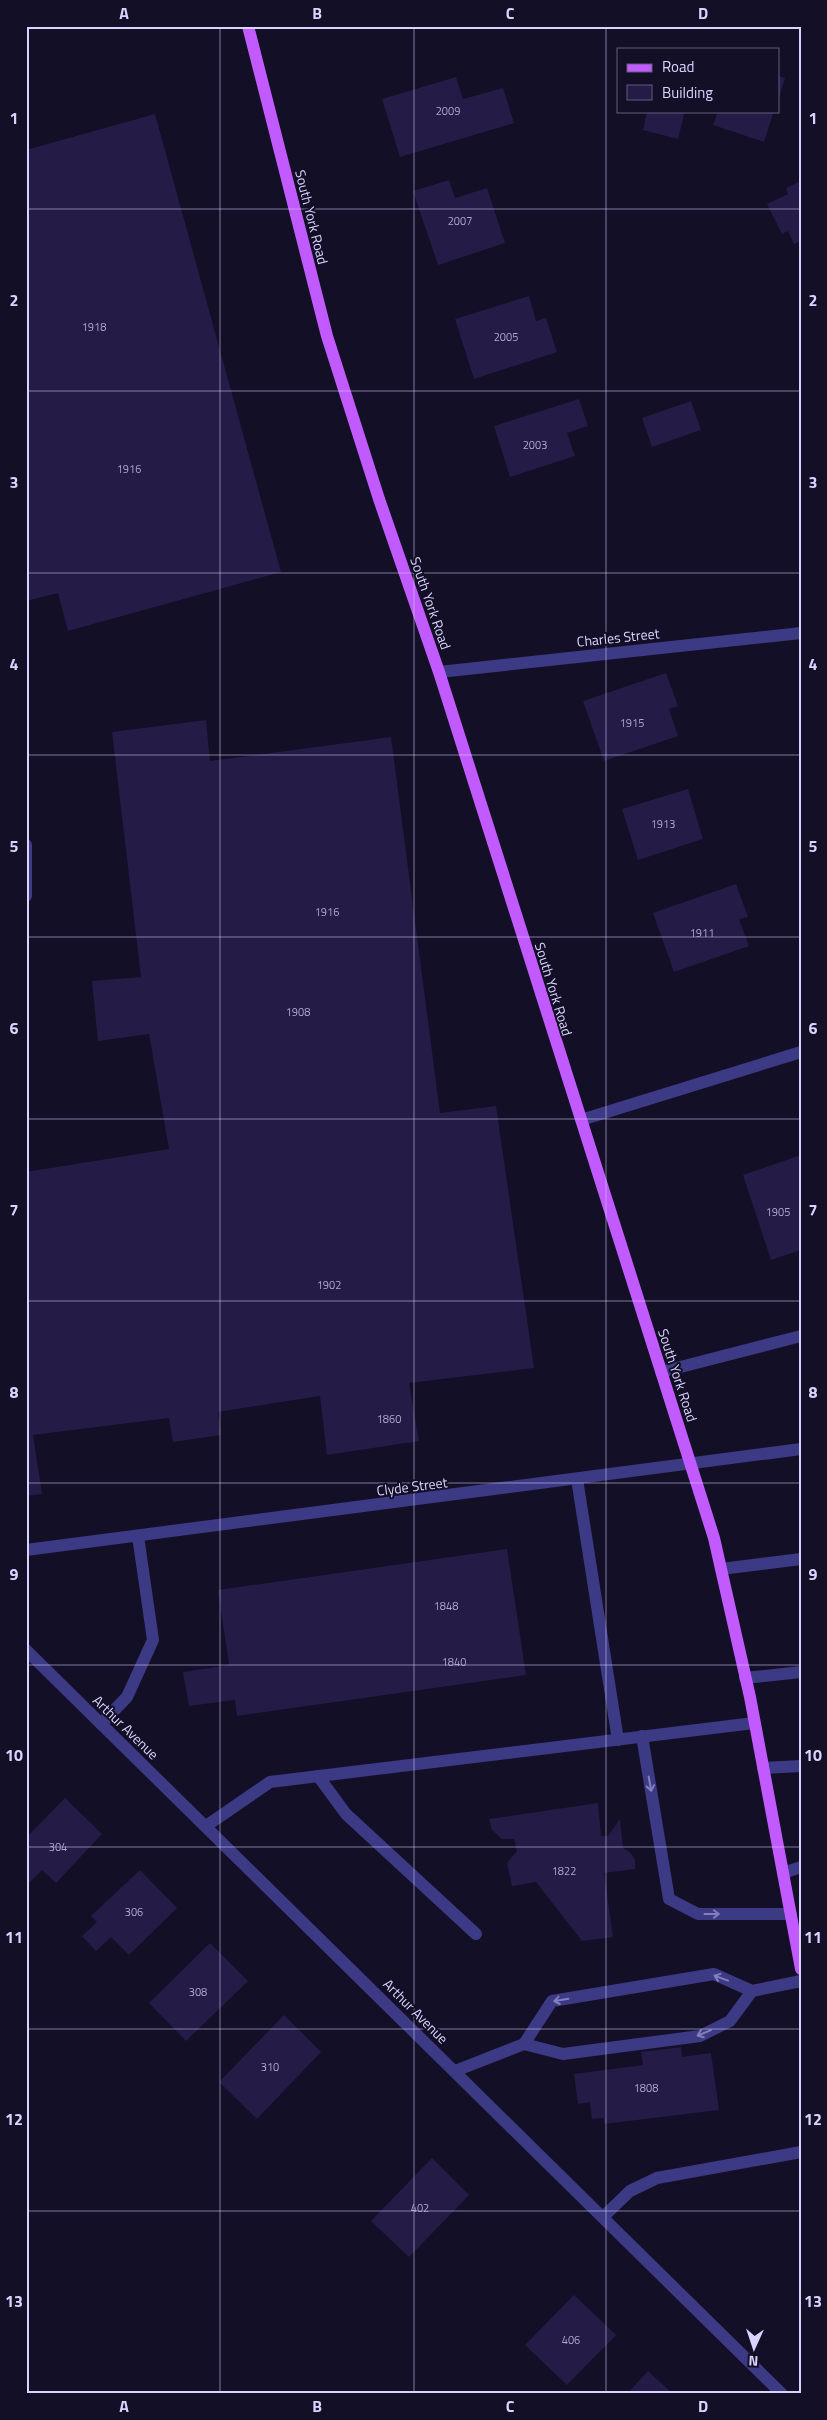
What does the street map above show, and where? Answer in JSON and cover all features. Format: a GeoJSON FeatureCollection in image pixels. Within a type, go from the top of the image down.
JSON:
{"type":"FeatureCollection","features":[{"type":"Feature","properties":{"kind":"main road","name":"South York Road"},"geometry":{"type":"LineString","coordinates":[[248,26],[327,336],[379,499],[439,672],[561,1063],[691,1465],[721,1569],[745,1678],[801,1969]]}},
{"type":"Feature","properties":{"kind":"street","name":"Charles Street"},"geometry":{"type":"LineString","coordinates":[[439,672],[801,633]]}},
{"type":"Feature","properties":{"kind":"street"},"geometry":{"type":"LineString","coordinates":[[26,845],[26,896]]}},
{"type":"Feature","properties":{"kind":"street"},"geometry":{"type":"LineString","coordinates":[[581,1120],[801,1052]]}},
{"type":"Feature","properties":{"kind":"street"},"geometry":{"type":"LineString","coordinates":[[661,1372],[801,1336]]}},
{"type":"Feature","properties":{"kind":"street","name":"Clyde Street"},"geometry":{"type":"LineString","coordinates":[[26,1550],[577,1480],[801,1449]]}},
{"type":"Feature","properties":{"kind":"street"},"geometry":{"type":"LineString","coordinates":[[577,1480],[618,1740]]}},
{"type":"Feature","properties":{"kind":"street"},"geometry":{"type":"LineString","coordinates":[[101,1724],[128,1697],[154,1640],[138,1536]]}},
{"type":"Feature","properties":{"kind":"street"},"geometry":{"type":"LineString","coordinates":[[721,1569],[801,1559]]}},
{"type":"Feature","properties":{"kind":"street","name":"Arthur Avenue"},"geometry":{"type":"LineString","coordinates":[[26,1650],[455,2070],[782,2394]]}},
{"type":"Feature","properties":{"kind":"street"},"geometry":{"type":"LineString","coordinates":[[745,1678],[801,1672]]}},
{"type":"Feature","properties":{"kind":"street"},"geometry":{"type":"LineString","coordinates":[[206,1826],[270,1782],[754,1723]]}},
{"type":"Feature","properties":{"kind":"street"},"geometry":{"type":"LineString","coordinates":[[642,1736],[669,1899],[698,1914],[791,1914]]}},
{"type":"Feature","properties":{"kind":"street"},"geometry":{"type":"LineString","coordinates":[[763,1768],[801,1766]]}},
{"type":"Feature","properties":{"kind":"street"},"geometry":{"type":"LineString","coordinates":[[318,1776],[346,1814],[476,1934]]}},
{"type":"Feature","properties":{"kind":"street"},"geometry":{"type":"LineString","coordinates":[[783,1873],[801,1867]]}},
{"type":"Feature","properties":{"kind":"street"},"geometry":{"type":"LineString","coordinates":[[524,2044],[552,2001],[714,1974],[752,1991],[801,1981]]}},
{"type":"Feature","properties":{"kind":"street"},"geometry":{"type":"LineString","coordinates":[[455,2070],[524,2044],[563,2054],[700,2036],[730,2021],[752,1991]]}},
{"type":"Feature","properties":{"kind":"street"},"geometry":{"type":"LineString","coordinates":[[603,2217],[630,2191],[657,2178],[801,2152]]}},
{"type":"Feature","properties":{"kind":"building"},"geometry":{"type":"Polygon","coordinates":[[[456,77],[463,99],[503,88],[514,123],[400,157],[382,99],[456,77]]]}},
{"type":"Feature","properties":{"kind":"building"},"geometry":{"type":"Polygon","coordinates":[[[780,77],[785,78],[780,95],[780,77]]]}},
{"type":"Feature","properties":{"kind":"building"},"geometry":{"type":"Polygon","coordinates":[[[647,112],[685,112],[678,139],[643,130],[647,112]]]}},
{"type":"Feature","properties":{"kind":"building"},"geometry":{"type":"Polygon","coordinates":[[[718,112],[774,112],[764,142],[713,125],[718,112]]]}},
{"type":"Feature","properties":{"kind":"building"},"geometry":{"type":"Polygon","coordinates":[[[155,114],[281,572],[68,631],[58,593],[26,601],[26,150],[155,114]]]}},
{"type":"Feature","properties":{"kind":"building"},"geometry":{"type":"Polygon","coordinates":[[[449,180],[455,198],[487,188],[505,243],[438,265],[413,191],[449,180]]]}},
{"type":"Feature","properties":{"kind":"building"},"geometry":{"type":"Polygon","coordinates":[[[801,181],[801,241],[794,244],[788,231],[782,234],[767,204],[788,194],[786,188],[801,181]]]}},
{"type":"Feature","properties":{"kind":"building"},"geometry":{"type":"Polygon","coordinates":[[[529,296],[536,321],[546,318],[557,352],[474,379],[455,319],[529,296]]]}},
{"type":"Feature","properties":{"kind":"building"},"geometry":{"type":"Polygon","coordinates":[[[579,399],[588,426],[567,433],[575,456],[510,477],[494,426],[579,399]]]}},
{"type":"Feature","properties":{"kind":"building"},"geometry":{"type":"Polygon","coordinates":[[[691,401],[701,430],[652,447],[642,418],[691,401]]]}},
{"type":"Feature","properties":{"kind":"building"},"geometry":{"type":"Polygon","coordinates":[[[666,673],[678,706],[669,709],[678,736],[604,761],[583,701],[666,673]]]}},
{"type":"Feature","properties":{"kind":"building"},"geometry":{"type":"Polygon","coordinates":[[[206,720],[210,761],[391,737],[440,1113],[496,1106],[534,1368],[409,1383],[419,1441],[327,1455],[320,1396],[218,1412],[221,1435],[173,1442],[169,1418],[33,1435],[42,1494],[26,1496],[26,1172],[169,1149],[149,1034],[98,1041],[92,981],[141,977],[112,732],[206,720]]]}},
{"type":"Feature","properties":{"kind":"building"},"geometry":{"type":"Polygon","coordinates":[[[688,789],[703,839],[638,860],[622,809],[688,789]]]}},
{"type":"Feature","properties":{"kind":"building"},"geometry":{"type":"Polygon","coordinates":[[[736,884],[748,917],[739,919],[749,946],[674,972],[653,913],[736,884]]]}},
{"type":"Feature","properties":{"kind":"building"},"geometry":{"type":"Polygon","coordinates":[[[801,1155],[801,1250],[771,1260],[743,1175],[801,1155]]]}},
{"type":"Feature","properties":{"kind":"building"},"geometry":{"type":"Polygon","coordinates":[[[507,1549],[526,1675],[237,1716],[235,1700],[189,1706],[183,1672],[229,1665],[218,1590],[507,1549]]]}},
{"type":"Feature","properties":{"kind":"building"},"geometry":{"type":"Polygon","coordinates":[[[65,1798],[102,1834],[56,1883],[42,1870],[26,1886],[26,1838],[65,1798]]]}},
{"type":"Feature","properties":{"kind":"building"},"geometry":{"type":"Polygon","coordinates":[[[598,1803],[601,1836],[608,1836],[620,1819],[623,1848],[630,1852],[635,1860],[635,1869],[604,1873],[613,1937],[582,1941],[536,1882],[512,1886],[507,1863],[517,1851],[514,1839],[502,1839],[492,1830],[489,1819],[598,1803]]]}},
{"type":"Feature","properties":{"kind":"building"},"geometry":{"type":"Polygon","coordinates":[[[140,1870],[177,1908],[129,1955],[111,1937],[96,1951],[82,1936],[97,1922],[91,1916],[140,1870]]]}},
{"type":"Feature","properties":{"kind":"building"},"geometry":{"type":"Polygon","coordinates":[[[210,1943],[248,1981],[186,2041],[149,2003],[210,1943]]]}},
{"type":"Feature","properties":{"kind":"building"},"geometry":{"type":"Polygon","coordinates":[[[284,2015],[321,2052],[257,2119],[219,2082],[284,2015]]]}},
{"type":"Feature","properties":{"kind":"building"},"geometry":{"type":"Polygon","coordinates":[[[681,2047],[682,2057],[711,2053],[719,2110],[604,2124],[604,2118],[592,2119],[590,2102],[578,2104],[574,2074],[643,2065],[641,2052],[681,2047]]]}},
{"type":"Feature","properties":{"kind":"building"},"geometry":{"type":"Polygon","coordinates":[[[432,2158],[469,2195],[409,2257],[371,2221],[432,2158]]]}},
{"type":"Feature","properties":{"kind":"building"},"geometry":{"type":"Polygon","coordinates":[[[574,2295],[616,2335],[567,2385],[525,2345],[574,2295]]]}},
{"type":"Feature","properties":{"kind":"building"},"geometry":{"type":"Polygon","coordinates":[[[648,2371],[673,2394],[627,2394],[648,2371]]]}}]}
